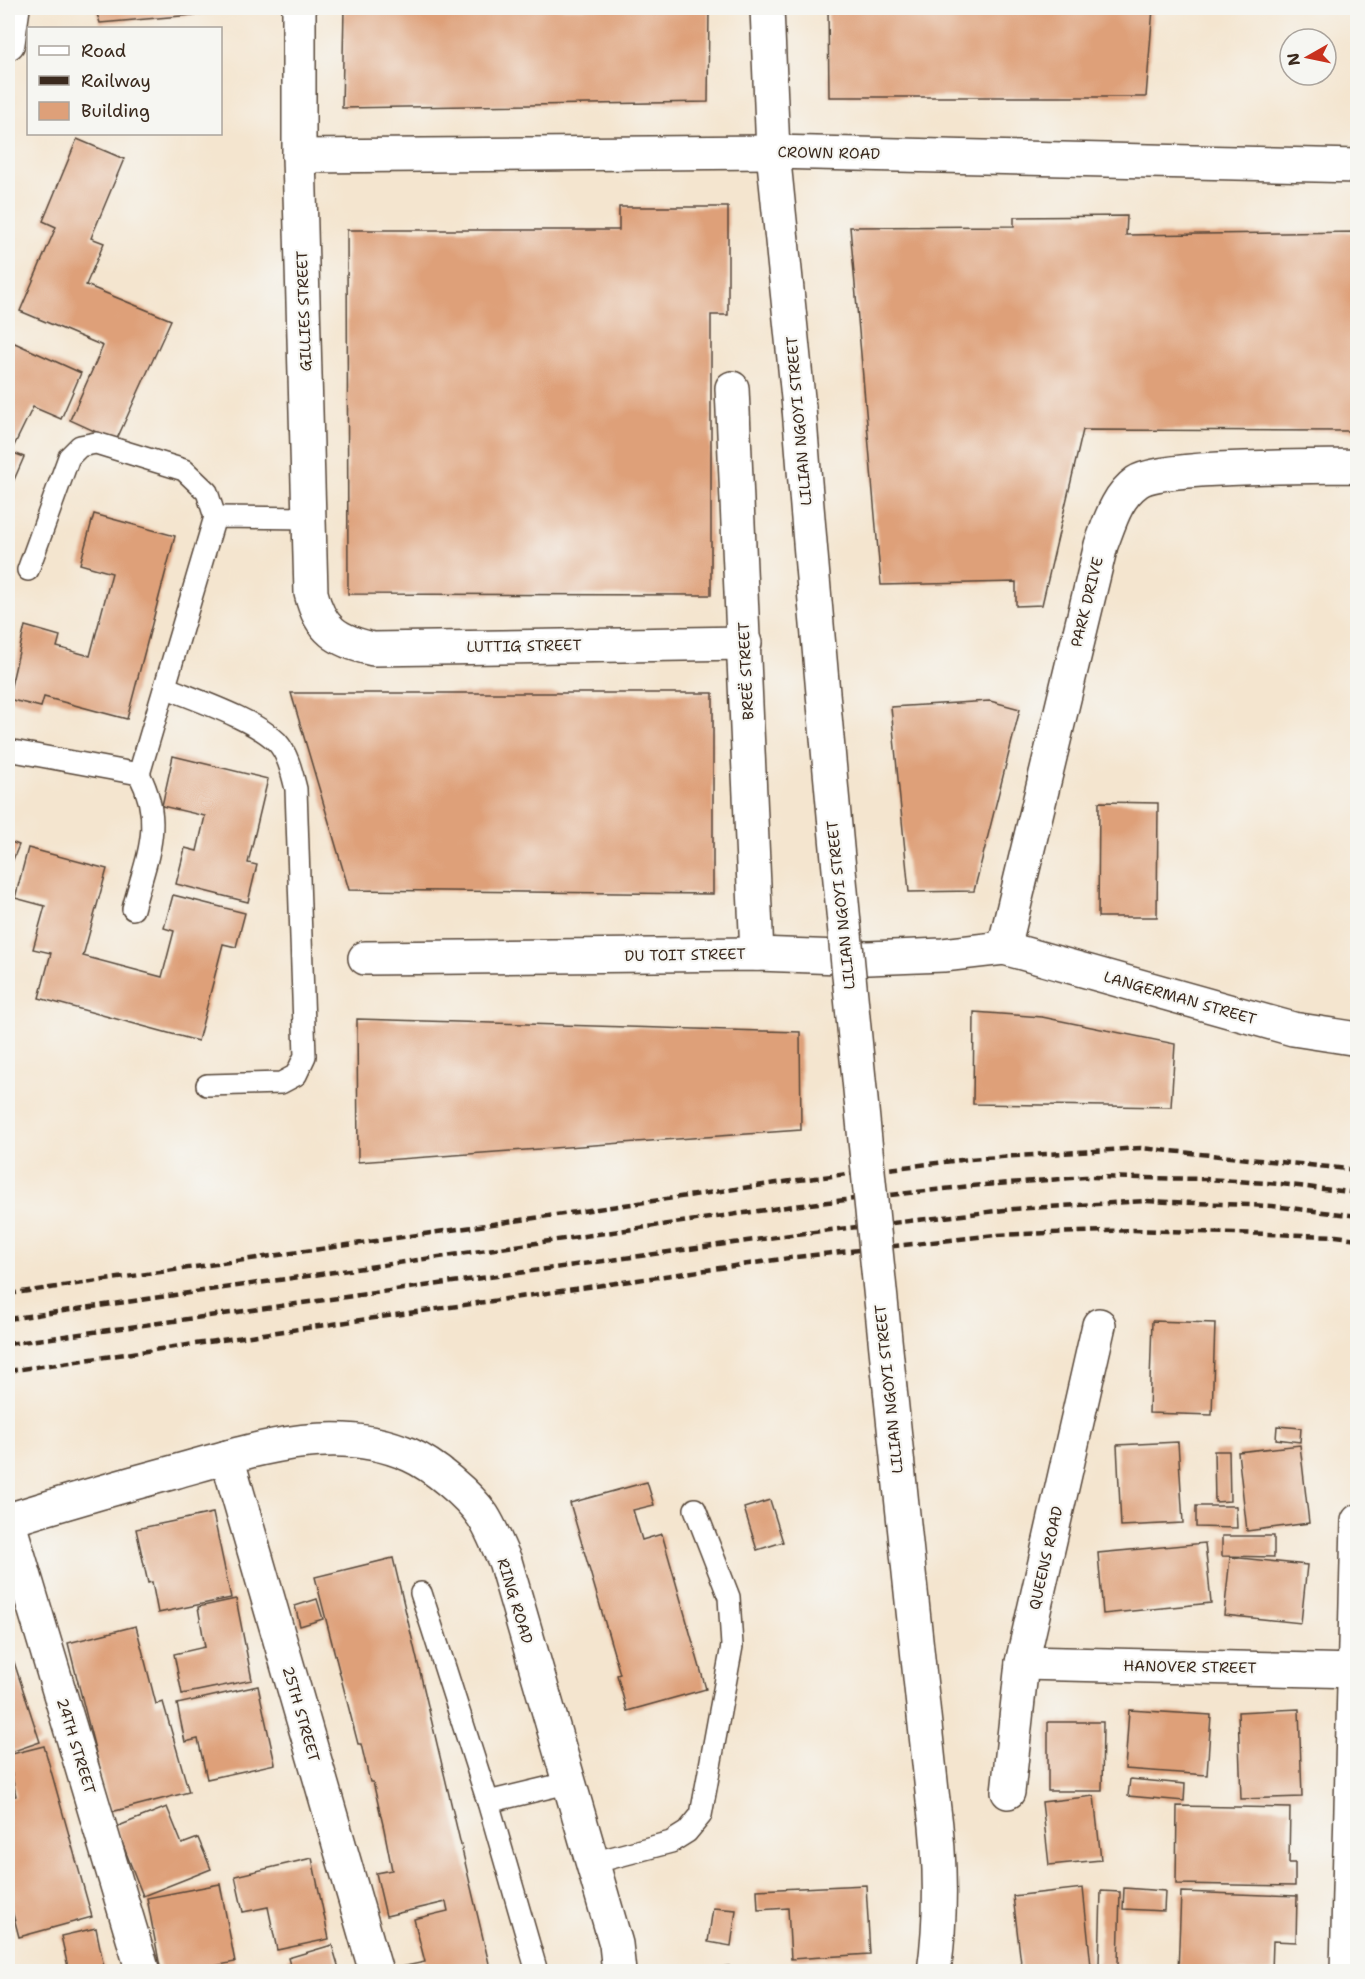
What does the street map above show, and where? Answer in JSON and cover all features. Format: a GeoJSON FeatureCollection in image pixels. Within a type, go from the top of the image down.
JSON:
{"type":"FeatureCollection","features":[{"type":"Feature","properties":{"kind":"street"},"geometry":{"type":"LineString","coordinates":[[8,43],[13,8]]}},
{"type":"Feature","properties":{"kind":"street","name":"GILLIES STREET"},"geometry":{"type":"LineString","coordinates":[[299,8],[299,156],[310,593],[316,613]]}},
{"type":"Feature","properties":{"kind":"street","name":"LILIAN NGOYI STREET"},"geometry":{"type":"LineString","coordinates":[[767,8],[773,152],[799,408],[828,765],[885,1347],[939,1847],[940,1896],[934,1971]]}},
{"type":"Feature","properties":{"kind":"street","name":"CROWN ROAD"},"geometry":{"type":"LineString","coordinates":[[299,156],[773,152],[1358,166]]}},
{"type":"Feature","properties":{"kind":"street","name":"BREË STREET"},"geometry":{"type":"LineString","coordinates":[[732,388],[758,954]]}},
{"type":"Feature","properties":{"kind":"street","name":"PARK DRIVE"},"geometry":{"type":"LineString","coordinates":[[1004,948],[1101,545],[1123,494],[1139,480],[1184,471],[1358,466]]}},
{"type":"Feature","properties":{"kind":"street","name":"LUTTIG STREET"},"geometry":{"type":"LineString","coordinates":[[316,613],[330,632],[348,643],[373,649],[744,643]]}},
{"type":"Feature","properties":{"kind":"street","name":"DU TOIT STREET"},"geometry":{"type":"LineString","coordinates":[[365,958],[758,954],[868,958],[944,955],[1004,948]]}},
{"type":"Feature","properties":{"kind":"street","name":"LANGERMAN STREET"},"geometry":{"type":"LineString","coordinates":[[1004,948],[1293,1029],[1358,1039]]}},
{"type":"Feature","properties":{"kind":"street","name":"QUEENS ROAD"},"geometry":{"type":"LineString","coordinates":[[1008,1792],[1022,1663],[1099,1325]]}},
{"type":"Feature","properties":{"kind":"street","name":"RING ROAD"},"geometry":{"type":"LineString","coordinates":[[8,1520],[227,1457],[297,1442],[339,1440],[372,1443],[411,1455],[444,1476],[482,1515],[505,1561],[567,1783],[616,1944],[618,1971]]}},
{"type":"Feature","properties":{"kind":"street","name":"25TH STREET"},"geometry":{"type":"LineString","coordinates":[[227,1457],[376,1971]]}},
{"type":"Feature","properties":{"kind":"street","name":"24TH STREET"},"geometry":{"type":"LineString","coordinates":[[8,1520],[143,1971]]}},
{"type":"Feature","properties":{"kind":"street"},"geometry":{"type":"LineString","coordinates":[[1347,1971],[1358,1521]]}},
{"type":"Feature","properties":{"kind":"street","name":"HANOVER STREET"},"geometry":{"type":"LineString","coordinates":[[1022,1663],[1356,1671]]}},
{"type":"Feature","properties":{"kind":"lane"},"geometry":{"type":"LineString","coordinates":[[28,570],[69,457],[80,446],[96,443],[184,470],[207,492],[215,517],[139,774],[148,792],[154,828],[133,909]]}},
{"type":"Feature","properties":{"kind":"lane"},"geometry":{"type":"LineString","coordinates":[[215,517],[309,518]]}},
{"type":"Feature","properties":{"kind":"lane"},"geometry":{"type":"LineString","coordinates":[[165,687],[256,727],[277,743],[290,764],[296,789],[305,1056],[296,1075],[281,1083],[207,1085]]}},
{"type":"Feature","properties":{"kind":"lane"},"geometry":{"type":"LineString","coordinates":[[8,750],[139,774]]}},
{"type":"Feature","properties":{"kind":"lane"},"geometry":{"type":"LineString","coordinates":[[592,1863],[671,1842],[687,1832],[701,1815],[732,1646],[729,1597],[695,1509]]}},
{"type":"Feature","properties":{"kind":"lane"},"geometry":{"type":"LineString","coordinates":[[421,1593],[488,1802],[537,1971]]}},
{"type":"Feature","properties":{"kind":"lane"},"geometry":{"type":"LineString","coordinates":[[488,1802],[567,1783]]}},
{"type":"Feature","properties":{"kind":"building"},"geometry":{"type":"Polygon","coordinates":[[[95,8],[262,8],[262,9],[100,23],[95,8]]]}},
{"type":"Feature","properties":{"kind":"building"},"geometry":{"type":"Polygon","coordinates":[[[344,8],[709,8],[708,102],[342,108],[344,8]]]}},
{"type":"Feature","properties":{"kind":"building"},"geometry":{"type":"Polygon","coordinates":[[[828,8],[1153,8],[1146,97],[829,97],[828,8]]]}},
{"type":"Feature","properties":{"kind":"building"},"geometry":{"type":"Polygon","coordinates":[[[77,139],[124,159],[91,238],[104,243],[86,285],[171,320],[116,441],[70,420],[103,346],[20,311],[56,227],[43,221],[77,139]]]}},
{"type":"Feature","properties":{"kind":"building"},"geometry":{"type":"Polygon","coordinates":[[[619,207],[728,207],[728,315],[711,315],[711,595],[348,594],[347,230],[619,230],[619,207]]]}},
{"type":"Feature","properties":{"kind":"building"},"geometry":{"type":"Polygon","coordinates":[[[1127,216],[1126,235],[1358,232],[1358,431],[1083,430],[1042,605],[1016,606],[1016,582],[881,585],[850,227],[1014,226],[1014,217],[1127,216]]]}},
{"type":"Feature","properties":{"kind":"building"},"geometry":{"type":"Polygon","coordinates":[[[8,340],[81,373],[61,419],[33,407],[11,452],[24,457],[10,489],[8,488],[8,340]]]}},
{"type":"Feature","properties":{"kind":"building"},"geometry":{"type":"Polygon","coordinates":[[[94,514],[175,536],[127,719],[44,697],[41,707],[8,699],[25,626],[60,636],[57,647],[90,656],[112,573],[80,564],[94,514]]]}},
{"type":"Feature","properties":{"kind":"building"},"geometry":{"type":"Polygon","coordinates":[[[8,623],[13,624],[8,643],[8,623]]]}},
{"type":"Feature","properties":{"kind":"building"},"geometry":{"type":"Polygon","coordinates":[[[291,693],[713,693],[713,894],[349,890],[291,693]]]}},
{"type":"Feature","properties":{"kind":"building"},"geometry":{"type":"Polygon","coordinates":[[[990,701],[1020,709],[974,891],[909,892],[891,707],[990,701]]]}},
{"type":"Feature","properties":{"kind":"building"},"geometry":{"type":"Polygon","coordinates":[[[173,756],[268,779],[248,863],[257,865],[248,902],[176,884],[185,848],[197,851],[205,816],[162,806],[173,756]]]}},
{"type":"Feature","properties":{"kind":"building"},"geometry":{"type":"Polygon","coordinates":[[[1099,802],[1158,803],[1157,917],[1098,917],[1099,802]]]}},
{"type":"Feature","properties":{"kind":"building"},"geometry":{"type":"Polygon","coordinates":[[[8,841],[19,845],[8,872],[8,841]]]}},
{"type":"Feature","properties":{"kind":"building"},"geometry":{"type":"Polygon","coordinates":[[[28,848],[107,869],[83,956],[162,977],[174,931],[164,928],[173,895],[245,913],[236,947],[223,944],[198,1041],[39,998],[51,953],[33,949],[45,906],[15,898],[28,848]]]}},
{"type":"Feature","properties":{"kind":"building"},"geometry":{"type":"Polygon","coordinates":[[[974,1012],[1042,1017],[1175,1044],[1171,1107],[973,1104],[974,1012]]]}},
{"type":"Feature","properties":{"kind":"building"},"geometry":{"type":"Polygon","coordinates":[[[357,1019],[800,1032],[801,1130],[358,1162],[357,1019]]]}},
{"type":"Feature","properties":{"kind":"building"},"geometry":{"type":"Polygon","coordinates":[[[1152,1321],[1215,1323],[1212,1415],[1149,1413],[1152,1321]]]}},
{"type":"Feature","properties":{"kind":"building"},"geometry":{"type":"Polygon","coordinates":[[[1277,1426],[1301,1428],[1300,1442],[1276,1439],[1277,1426]]]}},
{"type":"Feature","properties":{"kind":"building"},"geometry":{"type":"Polygon","coordinates":[[[1178,1442],[1183,1523],[1121,1526],[1117,1445],[1178,1442]]]}},
{"type":"Feature","properties":{"kind":"building"},"geometry":{"type":"Polygon","coordinates":[[[1300,1445],[1309,1523],[1247,1531],[1238,1452],[1300,1445]]]}},
{"type":"Feature","properties":{"kind":"building"},"geometry":{"type":"Polygon","coordinates":[[[1214,1451],[1229,1451],[1230,1501],[1215,1502],[1214,1451]]]}},
{"type":"Feature","properties":{"kind":"building"},"geometry":{"type":"Polygon","coordinates":[[[647,1482],[654,1505],[633,1510],[642,1540],[662,1534],[706,1689],[627,1711],[617,1675],[620,1674],[570,1503],[647,1482]]]}},
{"type":"Feature","properties":{"kind":"building"},"geometry":{"type":"Polygon","coordinates":[[[770,1500],[783,1542],[757,1550],[744,1508],[770,1500]]]}},
{"type":"Feature","properties":{"kind":"building"},"geometry":{"type":"Polygon","coordinates":[[[1196,1506],[1236,1506],[1237,1528],[1196,1527],[1196,1506]]]}},
{"type":"Feature","properties":{"kind":"building"},"geometry":{"type":"Polygon","coordinates":[[[213,1513],[231,1598],[158,1613],[152,1582],[148,1583],[136,1529],[213,1513]]]}},
{"type":"Feature","properties":{"kind":"building"},"geometry":{"type":"Polygon","coordinates":[[[1222,1536],[1274,1536],[1274,1557],[1222,1556],[1222,1536]]]}},
{"type":"Feature","properties":{"kind":"building"},"geometry":{"type":"Polygon","coordinates":[[[1205,1543],[1211,1603],[1103,1614],[1098,1553],[1205,1543]]]}},
{"type":"Feature","properties":{"kind":"building"},"geometry":{"type":"Polygon","coordinates":[[[1230,1557],[1307,1565],[1301,1623],[1224,1615],[1230,1557]]]}},
{"type":"Feature","properties":{"kind":"building"},"geometry":{"type":"Polygon","coordinates":[[[393,1558],[491,1972],[402,1972],[401,1967],[425,1962],[414,1919],[448,1911],[446,1902],[386,1916],[376,1873],[392,1870],[384,1829],[373,1782],[370,1782],[361,1744],[358,1744],[315,1577],[393,1558]]]}},
{"type":"Feature","properties":{"kind":"building"},"geometry":{"type":"Polygon","coordinates":[[[236,1599],[252,1680],[182,1694],[174,1654],[205,1647],[198,1607],[236,1599]]]}},
{"type":"Feature","properties":{"kind":"building"},"geometry":{"type":"Polygon","coordinates":[[[317,1599],[323,1619],[300,1626],[295,1606],[317,1599]]]}},
{"type":"Feature","properties":{"kind":"building"},"geometry":{"type":"Polygon","coordinates":[[[136,1626],[156,1704],[163,1702],[189,1792],[111,1812],[68,1643],[136,1626]]]}},
{"type":"Feature","properties":{"kind":"building"},"geometry":{"type":"Polygon","coordinates":[[[14,1662],[40,1742],[8,1753],[8,1664],[14,1662]]]}},
{"type":"Feature","properties":{"kind":"building"},"geometry":{"type":"Polygon","coordinates":[[[258,1686],[275,1764],[207,1779],[198,1739],[185,1742],[177,1704],[258,1686]]]}},
{"type":"Feature","properties":{"kind":"building"},"geometry":{"type":"Polygon","coordinates":[[[1299,1709],[1302,1797],[1241,1799],[1238,1712],[1299,1709]]]}},
{"type":"Feature","properties":{"kind":"building"},"geometry":{"type":"Polygon","coordinates":[[[1129,1710],[1211,1715],[1207,1775],[1125,1769],[1129,1710]]]}},
{"type":"Feature","properties":{"kind":"building"},"geometry":{"type":"Polygon","coordinates":[[[1048,1722],[1103,1722],[1102,1791],[1048,1791],[1048,1722]]]}},
{"type":"Feature","properties":{"kind":"building"},"geometry":{"type":"Polygon","coordinates":[[[44,1746],[92,1917],[19,1937],[8,1895],[8,1798],[16,1796],[8,1755],[44,1746]]]}},
{"type":"Feature","properties":{"kind":"building"},"geometry":{"type":"Polygon","coordinates":[[[1130,1779],[1185,1784],[1184,1801],[1128,1796],[1130,1779]]]}},
{"type":"Feature","properties":{"kind":"building"},"geometry":{"type":"Polygon","coordinates":[[[1094,1796],[1101,1860],[1049,1865],[1042,1802],[1094,1796]]]}},
{"type":"Feature","properties":{"kind":"building"},"geometry":{"type":"Polygon","coordinates":[[[1177,1806],[1290,1808],[1289,1863],[1295,1863],[1295,1886],[1176,1884],[1177,1806]]]}},
{"type":"Feature","properties":{"kind":"building"},"geometry":{"type":"Polygon","coordinates":[[[167,1807],[182,1844],[198,1838],[211,1869],[143,1896],[116,1827],[167,1807]]]}},
{"type":"Feature","properties":{"kind":"building"},"geometry":{"type":"Polygon","coordinates":[[[312,1858],[329,1939],[277,1950],[268,1907],[243,1912],[235,1876],[312,1858]]]}},
{"type":"Feature","properties":{"kind":"building"},"geometry":{"type":"Polygon","coordinates":[[[220,1884],[235,1962],[185,1972],[161,1972],[147,1898],[220,1884]]]}},
{"type":"Feature","properties":{"kind":"building"},"geometry":{"type":"Polygon","coordinates":[[[866,1885],[870,1954],[791,1959],[788,1908],[758,1910],[757,1890],[866,1885]]]}},
{"type":"Feature","properties":{"kind":"building"},"geometry":{"type":"Polygon","coordinates":[[[1083,1888],[1091,1966],[1022,1972],[1013,1896],[1083,1888]]]}},
{"type":"Feature","properties":{"kind":"building"},"geometry":{"type":"Polygon","coordinates":[[[1124,1888],[1165,1891],[1164,1911],[1123,1909],[1124,1888]]]}},
{"type":"Feature","properties":{"kind":"building"},"geometry":{"type":"Polygon","coordinates":[[[1101,1891],[1120,1892],[1118,1965],[1099,1965],[1101,1891]]]}},
{"type":"Feature","properties":{"kind":"building"},"geometry":{"type":"Polygon","coordinates":[[[1181,1892],[1297,1896],[1296,1942],[1273,1941],[1272,1972],[1178,1972],[1181,1892]]]}},
{"type":"Feature","properties":{"kind":"building"},"geometry":{"type":"Polygon","coordinates":[[[713,1908],[736,1910],[731,1946],[708,1942],[713,1908]]]}},
{"type":"Feature","properties":{"kind":"building"},"geometry":{"type":"Polygon","coordinates":[[[96,1928],[105,1972],[53,1972],[68,1967],[61,1936],[96,1928]]]}},
{"type":"Feature","properties":{"kind":"building"},"geometry":{"type":"Polygon","coordinates":[[[332,1945],[340,1972],[292,1972],[288,1958],[332,1945]]]}},
{"type":"Feature","properties":{"kind":"building"},"geometry":{"type":"Polygon","coordinates":[[[729,1966],[730,1972],[697,1972],[697,1970],[729,1966]]]}},
{"type":"Feature","properties":{"kind":"railway"},"geometry":{"type":"LineString","coordinates":[[8,1294],[791,1181],[969,1159],[1141,1148],[1358,1170]]}},
{"type":"Feature","properties":{"kind":"railway"},"geometry":{"type":"LineString","coordinates":[[8,1319],[793,1206],[971,1186],[1085,1177],[1206,1179],[1281,1184],[1358,1193]]}},
{"type":"Feature","properties":{"kind":"railway"},"geometry":{"type":"LineString","coordinates":[[8,1344],[805,1233],[1014,1209],[1145,1201],[1272,1206],[1358,1216]]}},
{"type":"Feature","properties":{"kind":"railway"},"geometry":{"type":"LineString","coordinates":[[8,1371],[796,1257],[995,1235],[1133,1230],[1336,1236],[1358,1239]]}}]}
